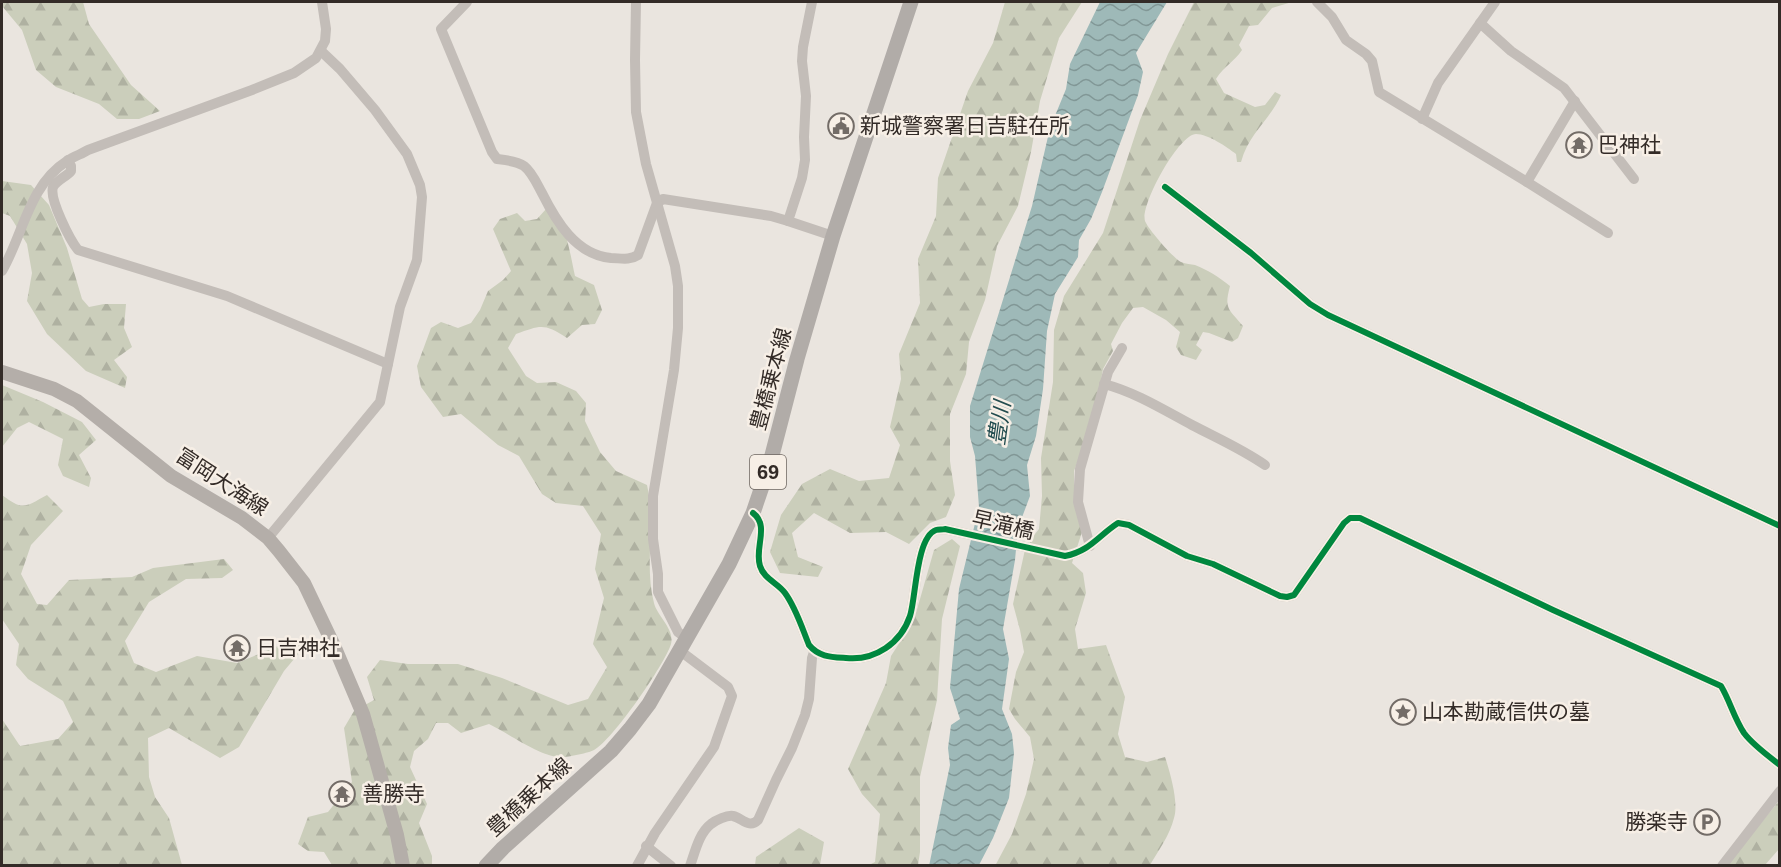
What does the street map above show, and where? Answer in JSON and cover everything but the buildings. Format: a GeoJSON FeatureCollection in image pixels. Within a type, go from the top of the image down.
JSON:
{"type":"FeatureCollection","features":[{"type":"Feature","properties":{"kind":"main road","name":"豊橋乗本線"},"geometry":{"type":"LineString","coordinates":[[486,866],[502,848],[611,751],[630,729],[649,704],[729,564],[753,513],[771,463],[797,360],[833,236],[911,2]]}},
{"type":"Feature","properties":{"kind":"main road","name":"富岡大海線"},"geometry":{"type":"LineString","coordinates":[[2,372],[43,385],[77,401],[171,476],[242,518],[268,538],[304,583],[358,703],[394,824],[403,866]]}},
{"type":"Feature","properties":{"kind":"street"},"geometry":{"type":"LineString","coordinates":[[2,271],[42,185],[57,169],[68,160],[88,150],[294,73],[316,58],[325,41],[326,29],[322,2]]}},
{"type":"Feature","properties":{"kind":"street"},"geometry":{"type":"LineString","coordinates":[[467,2],[441,29],[492,152],[497,159],[522,165],[531,174],[549,207],[573,241],[588,252],[606,258],[632,259],[638,255],[657,203],[663,199],[771,216],[833,236]]}},
{"type":"Feature","properties":{"kind":"street"},"geometry":{"type":"LineString","coordinates":[[636,2],[636,112],[646,164],[675,266],[678,286],[678,328],[674,370],[653,496],[653,539],[658,592],[682,644],[728,687],[732,696],[714,747],[646,846],[637,866]]}},
{"type":"Feature","properties":{"kind":"street"},"geometry":{"type":"LineString","coordinates":[[788,221],[802,178],[805,160],[806,96],[803,47],[812,2]]}},
{"type":"Feature","properties":{"kind":"street"},"geometry":{"type":"LineString","coordinates":[[1317,2],[1332,17],[1346,40],[1372,61],[1379,92],[1608,233]]}},
{"type":"Feature","properties":{"kind":"street"},"geometry":{"type":"LineString","coordinates":[[1422,119],[1438,83],[1495,2]]}},
{"type":"Feature","properties":{"kind":"street"},"geometry":{"type":"LineString","coordinates":[[1480,23],[1511,51],[1564,88],[1634,179]]}},
{"type":"Feature","properties":{"kind":"street"},"geometry":{"type":"LineString","coordinates":[[268,538],[380,402],[400,308],[417,260],[422,205],[420,184],[406,154],[375,110],[340,69],[321,51]]}},
{"type":"Feature","properties":{"kind":"street"},"geometry":{"type":"LineString","coordinates":[[1527,182],[1575,101]]}},
{"type":"Feature","properties":{"kind":"street"},"geometry":{"type":"LineString","coordinates":[[68,160],[71,171],[56,183],[52,195],[56,208],[78,250],[226,296],[388,364]]}},
{"type":"Feature","properties":{"kind":"street"},"geometry":{"type":"LineString","coordinates":[[1165,187],[1251,253],[1310,304],[1328,315],[1779,526]]}},
{"type":"Feature","properties":{"kind":"street"},"geometry":{"type":"LineString","coordinates":[[1122,348],[1108,372],[1080,469],[1078,502],[1090,546],[1118,523],[1129,525],[1187,556],[1213,564],[1280,596],[1287,597],[1294,595],[1344,523],[1350,518],[1360,518],[1553,610],[1721,686],[1728,696],[1744,733],[1779,765]]}},
{"type":"Feature","properties":{"kind":"street"},"geometry":{"type":"LineString","coordinates":[[1104,384],[1153,404],[1247,453],[1265,465]]}},
{"type":"Feature","properties":{"kind":"street"},"geometry":{"type":"LineString","coordinates":[[690,866],[700,839],[711,824],[727,816],[750,824],[758,820],[792,748],[809,699],[814,652],[787,595],[765,576],[759,566],[758,552],[762,523],[753,513]]}},
{"type":"Feature","properties":{"kind":"street","name":"早滝橋"},"geometry":{"type":"LineString","coordinates":[[814,652],[822,655],[862,658],[875,655],[889,647],[903,631],[910,616],[921,555],[928,537],[935,530],[945,529],[1065,556],[1078,553],[1090,546]]}},
{"type":"Feature","properties":{"kind":"street"},"geometry":{"type":"LineString","coordinates":[[1722,866],[1779,790]]}},
{"type":"Feature","properties":{"kind":"street"},"geometry":{"type":"LineString","coordinates":[[646,846],[671,866]]}},
{"type":"Feature","properties":{"kind":"green space"},"geometry":{"type":"Polygon","coordinates":[[[2,2],[83,2],[89,24],[131,85],[160,111],[139,119],[117,119],[99,104],[56,87],[36,70],[22,30],[2,6],[2,2]]]}},
{"type":"Feature","properties":{"kind":"green space"},"geometry":{"type":"Polygon","coordinates":[[[1005,2],[1082,2],[1059,38],[1040,101],[1018,206],[997,246],[985,300],[969,342],[966,374],[950,414],[950,461],[955,495],[946,517],[930,523],[909,544],[886,532],[850,533],[814,513],[792,533],[798,557],[823,567],[818,577],[780,573],[770,552],[781,515],[802,484],[830,469],[859,481],[889,478],[900,445],[890,427],[901,379],[899,354],[920,303],[918,259],[936,216],[938,178],[968,91],[993,43],[1005,2]]]}},
{"type":"Feature","properties":{"kind":"green space"},"geometry":{"type":"Polygon","coordinates":[[[1194,2],[1292,2],[1272,8],[1258,25],[1249,26],[1239,45],[1242,50],[1216,79],[1224,93],[1255,107],[1265,105],[1275,92],[1281,95],[1249,143],[1241,162],[1237,162],[1236,154],[1212,138],[1196,134],[1189,137],[1180,145],[1162,172],[1154,186],[1145,213],[1147,225],[1178,260],[1204,269],[1230,286],[1227,299],[1229,308],[1243,326],[1238,338],[1232,342],[1203,332],[1196,345],[1202,350],[1196,360],[1181,355],[1176,347],[1180,332],[1166,320],[1143,307],[1133,308],[1111,344],[1113,351],[1103,369],[1086,440],[1074,471],[1074,501],[1082,532],[1072,563],[1083,573],[1086,593],[1075,629],[1078,649],[1106,645],[1125,697],[1118,734],[1125,757],[1147,762],[1165,757],[1175,796],[1174,818],[1167,837],[1150,865],[995,866],[1012,834],[1026,794],[1034,759],[1030,737],[1009,709],[1016,672],[1024,652],[1013,604],[1026,545],[1039,529],[1042,496],[1041,458],[1053,382],[1054,330],[1064,296],[1103,233],[1140,120],[1168,54],[1194,2]]]}},
{"type":"Feature","properties":{"kind":"green space"},"geometry":{"type":"Polygon","coordinates":[[[2,181],[31,185],[49,205],[67,248],[82,299],[89,307],[126,304],[124,328],[132,347],[114,360],[127,377],[125,388],[86,371],[47,334],[27,301],[32,273],[27,244],[10,216],[2,213],[2,181]]]}},
{"type":"Feature","properties":{"kind":"green space"},"geometry":{"type":"Polygon","coordinates":[[[547,208],[554,214],[563,229],[575,276],[594,285],[602,310],[595,324],[582,325],[567,338],[553,330],[537,327],[516,334],[508,348],[526,376],[537,383],[556,382],[576,391],[586,403],[585,421],[600,452],[616,471],[647,485],[650,515],[651,589],[656,608],[672,638],[671,644],[659,668],[625,718],[594,750],[566,757],[551,756],[489,724],[461,733],[448,723],[436,723],[428,739],[414,751],[410,767],[427,804],[419,823],[432,856],[432,865],[332,865],[324,852],[308,851],[298,844],[308,817],[328,812],[352,782],[344,728],[354,711],[374,700],[367,677],[380,660],[408,664],[458,664],[502,678],[568,705],[588,699],[607,667],[593,644],[604,598],[595,569],[601,534],[583,506],[556,503],[542,494],[519,456],[498,445],[461,414],[443,417],[421,387],[417,366],[431,328],[441,322],[458,328],[471,323],[480,310],[488,291],[511,271],[493,229],[500,219],[517,213],[525,221],[537,219],[547,208]]]}},
{"type":"Feature","properties":{"kind":"green space"},"geometry":{"type":"Polygon","coordinates":[[[2,385],[82,422],[96,440],[79,455],[91,478],[89,487],[63,476],[58,465],[63,439],[29,422],[17,428],[2,447],[2,385]]]}},
{"type":"Feature","properties":{"kind":"green space"},"geometry":{"type":"Polygon","coordinates":[[[2,495],[24,506],[47,495],[63,511],[31,545],[21,574],[37,604],[47,605],[69,580],[132,577],[153,568],[224,559],[233,570],[222,578],[186,579],[149,602],[125,641],[134,663],[156,672],[197,656],[237,663],[295,639],[305,646],[284,671],[239,747],[220,758],[169,728],[148,738],[149,777],[155,797],[169,818],[182,865],[2,865],[2,719],[20,746],[58,739],[73,722],[63,701],[28,679],[16,665],[19,644],[2,619],[2,495]]]}},
{"type":"Feature","properties":{"kind":"green space"},"geometry":{"type":"Polygon","coordinates":[[[952,539],[960,546],[942,619],[937,700],[920,777],[918,865],[869,865],[875,862],[880,814],[862,794],[848,769],[886,683],[891,656],[914,620],[934,550],[952,539]]]}},
{"type":"Feature","properties":{"kind":"green space"},"geometry":{"type":"Polygon","coordinates":[[[1779,801],[1779,849],[1765,865],[1725,866],[1779,801]]]}},
{"type":"Feature","properties":{"kind":"green space"},"geometry":{"type":"Polygon","coordinates":[[[799,828],[824,842],[820,865],[755,865],[756,857],[799,828]]]}},
{"type":"Feature","properties":{"kind":"water","name":"豊川"},"geometry":{"type":"Polygon","coordinates":[[[1100,2],[1167,2],[1136,53],[1143,72],[1138,95],[1102,192],[1079,240],[1078,257],[1055,294],[1047,331],[1043,389],[1036,436],[1027,465],[1030,496],[1018,528],[1003,629],[1009,659],[1002,709],[1012,734],[1014,753],[1009,798],[979,865],[929,866],[950,765],[948,748],[951,725],[960,719],[950,688],[959,589],[979,507],[975,456],[970,437],[970,406],[1032,206],[1050,128],[1066,89],[1070,64],[1100,2]]]}},
{"type":"Feature","properties":{"kind":"cycle path"},"geometry":{"type":"LineString","coordinates":[[1165,187],[1251,253],[1310,304],[1328,315],[1780,526]]}},
{"type":"Feature","properties":{"kind":"cycle path"},"geometry":{"type":"LineString","coordinates":[[753,513],[758,518],[761,531],[760,566],[789,599],[809,645],[826,656],[857,658],[886,648],[906,626],[924,544],[929,535],[936,530],[945,529],[1065,556],[1081,551],[1118,523],[1129,525],[1187,556],[1213,564],[1280,596],[1287,597],[1294,595],[1344,523],[1350,518],[1360,518],[1553,610],[1721,686],[1744,733],[1780,765]]}},
{"type":"Feature","properties":{"kind":"place","name":"新城警察署日吉駐在所"},"geometry":{"type":"Point","coordinates":[841,126]}},
{"type":"Feature","properties":{"kind":"place","name":"巴神社"},"geometry":{"type":"Point","coordinates":[1579,145]}},
{"type":"Feature","properties":{"kind":"place","name":"日吉神社"},"geometry":{"type":"Point","coordinates":[237,648]}},
{"type":"Feature","properties":{"kind":"place","name":"山本勘蔵信供の墓"},"geometry":{"type":"Point","coordinates":[1403,712]}},
{"type":"Feature","properties":{"kind":"place","name":"善勝寺"},"geometry":{"type":"Point","coordinates":[342,794]}},
{"type":"Feature","properties":{"kind":"place","name":"勝楽寺"},"geometry":{"type":"Point","coordinates":[1707,822]}}]}
